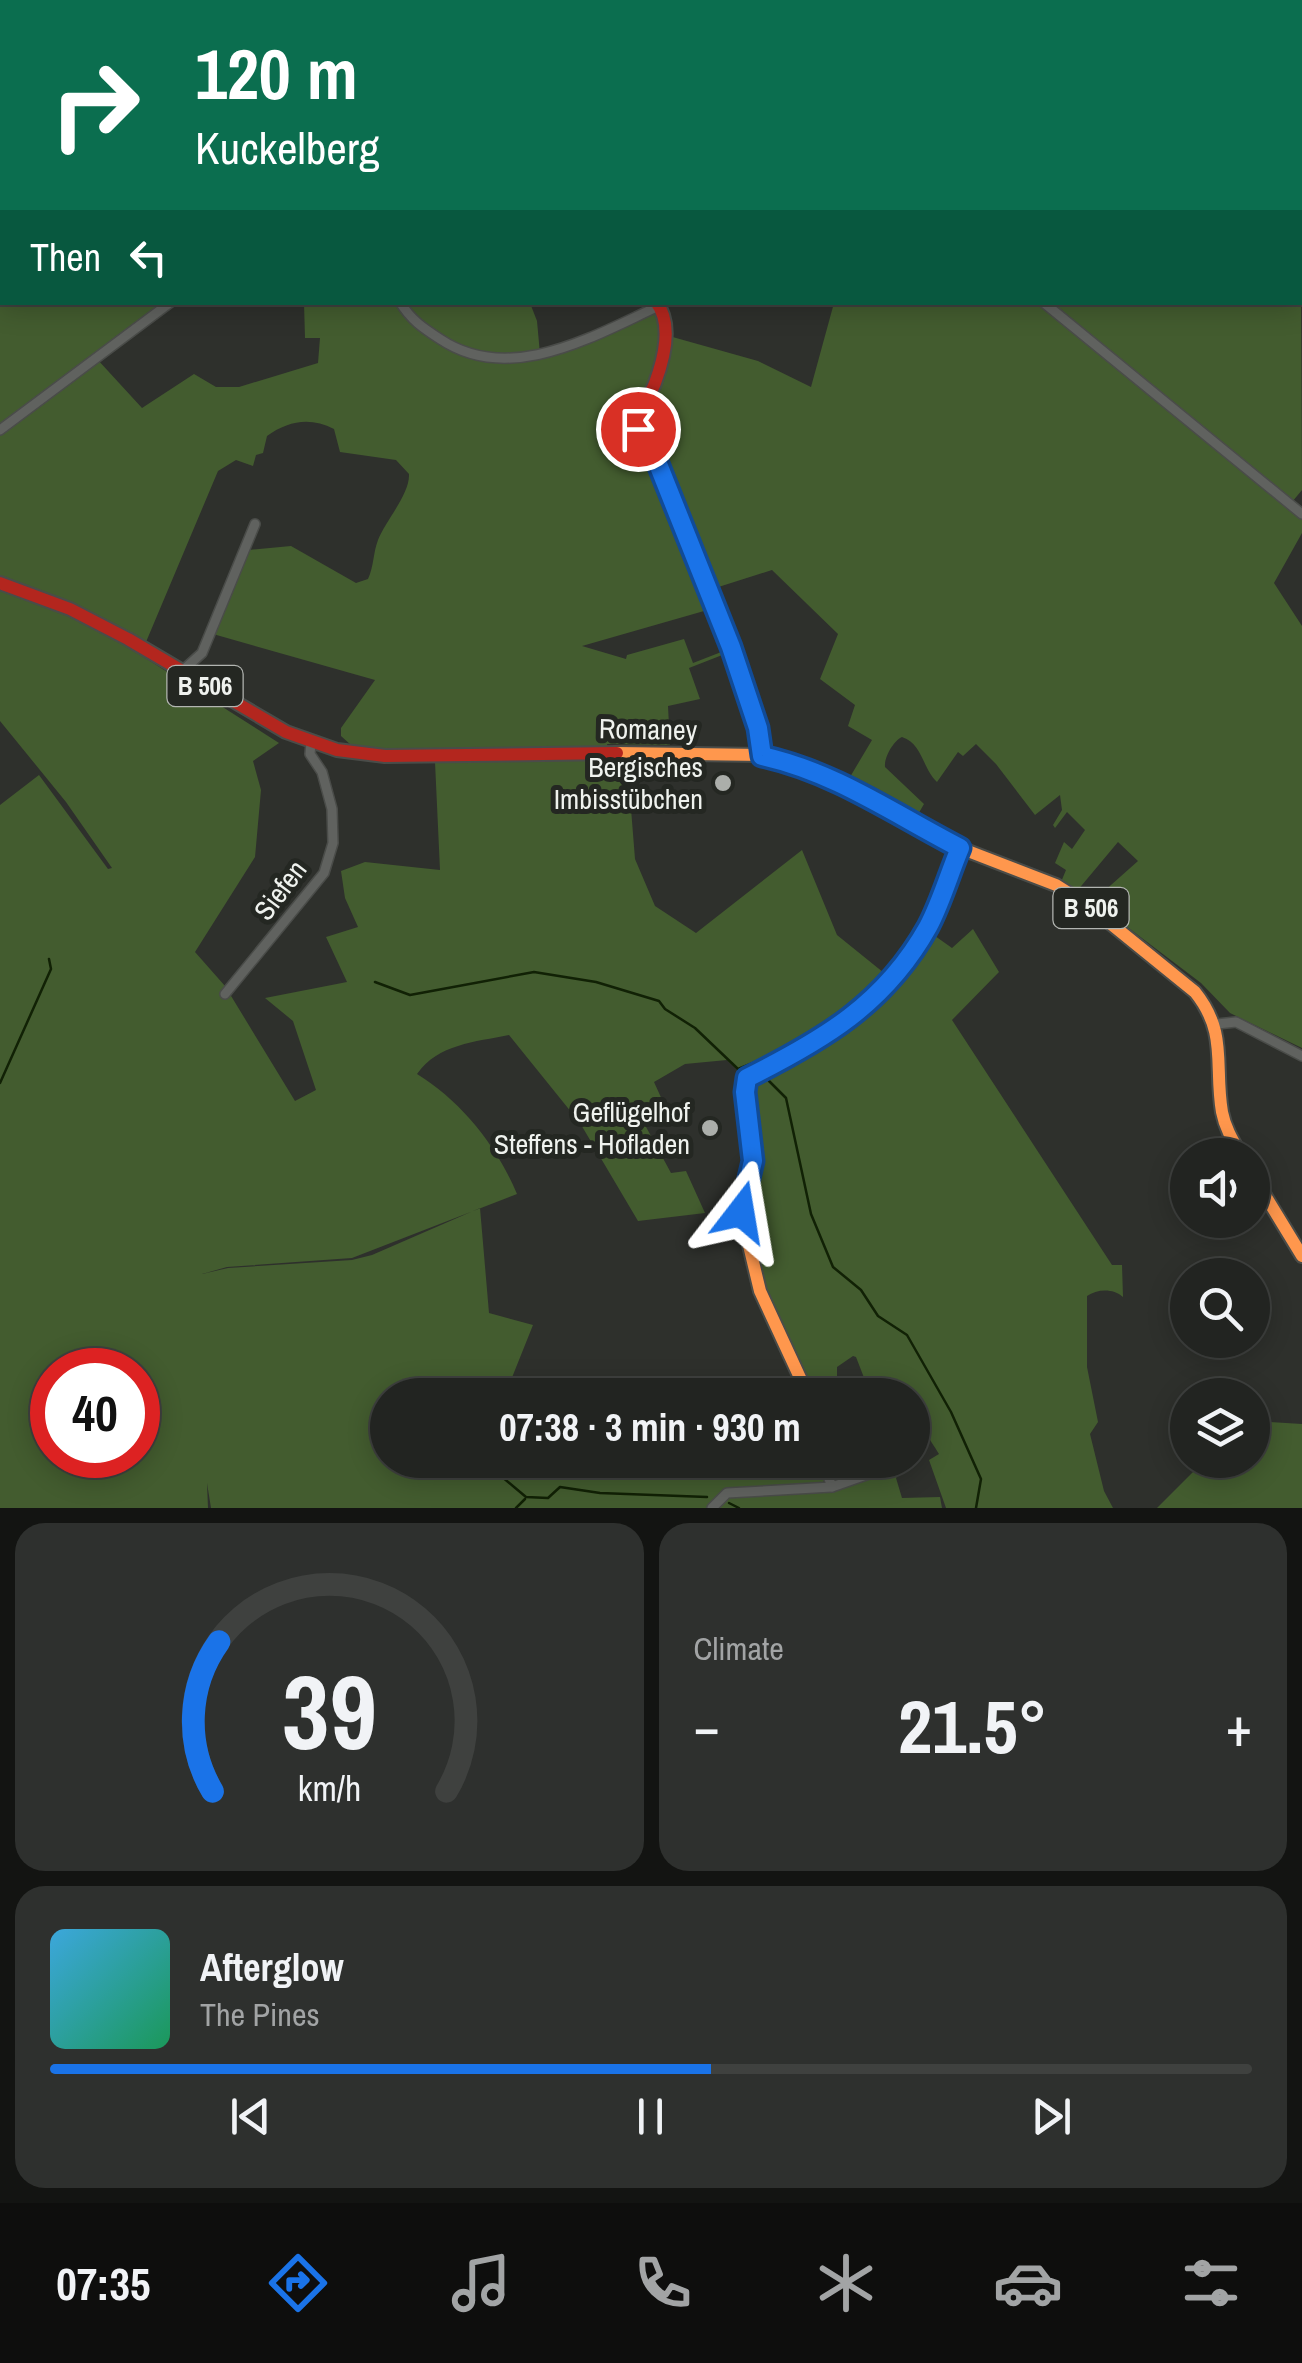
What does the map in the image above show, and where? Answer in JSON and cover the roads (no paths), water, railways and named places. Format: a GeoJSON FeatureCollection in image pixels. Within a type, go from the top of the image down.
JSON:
{"type":"FeatureCollection","features":[{"type":"Feature","properties":{"kind":"main road"},"geometry":{"type":"LineString","coordinates":[[660,305],[666,320],[664,351],[655,384],[638,416],[638,429],[658,464],[731,647],[758,728],[762,756]]}},
{"type":"Feature","properties":{"kind":"main road","name":"B 506"},"geometry":{"type":"LineString","coordinates":[[0,583],[70,609],[128,638],[283,731],[312,744]]}},
{"type":"Feature","properties":{"kind":"main road","name":"Romaney"},"geometry":{"type":"LineString","coordinates":[[312,744],[385,756],[610,753],[762,756],[793,762],[846,783],[960,848],[1056,885],[1089,906],[1202,999],[1216,1024]]}},
{"type":"Feature","properties":{"kind":"main road"},"geometry":{"type":"LineString","coordinates":[[800,1378],[760,1291],[741,1212],[753,1161],[745,1092],[747,1078],[858,1015],[926,931],[960,848]]}},
{"type":"Feature","properties":{"kind":"main road","name":"B 506"},"geometry":{"type":"LineString","coordinates":[[1216,1024],[1223,1116],[1233,1138]]}},
{"type":"Feature","properties":{"kind":"main road"},"geometry":{"type":"LineString","coordinates":[[1270,1204],[1302,1256]]}},
{"type":"Feature","properties":{"kind":"street"},"geometry":{"type":"LineString","coordinates":[[0,430],[168,305]]}},
{"type":"Feature","properties":{"kind":"street"},"geometry":{"type":"LineString","coordinates":[[402,305],[410,319],[453,348],[509,358],[540,356],[658,305]]}},
{"type":"Feature","properties":{"kind":"street"},"geometry":{"type":"LineString","coordinates":[[1047,305],[1302,514]]}},
{"type":"Feature","properties":{"kind":"street"},"geometry":{"type":"LineString","coordinates":[[181,672],[202,653],[255,524]]}},
{"type":"Feature","properties":{"kind":"street","name":"Siefen"},"geometry":{"type":"LineString","coordinates":[[226,994],[324,873],[333,843],[332,809],[322,772],[310,754],[312,744]]}},
{"type":"Feature","properties":{"kind":"street"},"geometry":{"type":"LineString","coordinates":[[1216,1024],[1236,1022],[1302,1056]]}},
{"type":"Feature","properties":{"kind":"street"},"geometry":{"type":"LineString","coordinates":[[829,1478],[832,1487]]}},
{"type":"Feature","properties":{"kind":"street"},"geometry":{"type":"LineString","coordinates":[[712,1508],[727,1493],[832,1487],[858,1478]]}},
{"type":"Feature","properties":{"kind":"waterway"},"geometry":{"type":"LineString","coordinates":[[0,1083],[51,969],[49,959]]}},
{"type":"Feature","properties":{"kind":"waterway"},"geometry":{"type":"LineString","coordinates":[[375,982],[410,995],[534,972],[596,982],[659,1001],[695,1028],[738,1069],[753,1063]]}},
{"type":"Feature","properties":{"kind":"waterway"},"geometry":{"type":"LineString","coordinates":[[769,1081],[786,1098],[811,1214],[833,1267],[861,1290],[878,1316],[907,1335],[951,1412],[981,1479],[976,1508]]}},
{"type":"Feature","properties":{"kind":"waterway"},"geometry":{"type":"LineString","coordinates":[[503,1478],[526,1497],[548,1498],[560,1487],[600,1493],[707,1497]]}},
{"type":"Feature","properties":{"kind":"waterway"},"geometry":{"type":"LineString","coordinates":[[516,1508],[525,1499]]}},
{"type":"Feature","properties":{"kind":"waterway"},"geometry":{"type":"LineString","coordinates":[[729,1503],[739,1508]]}},
{"type":"Feature","properties":{"kind":"place","name":"Bergisches Imbisstübchen"},"geometry":{"type":"Point","coordinates":[723,783]}},
{"type":"Feature","properties":{"kind":"place","name":"Geflügelhof Steffens - Hofladen"},"geometry":{"type":"Point","coordinates":[710,1128]}}]}
